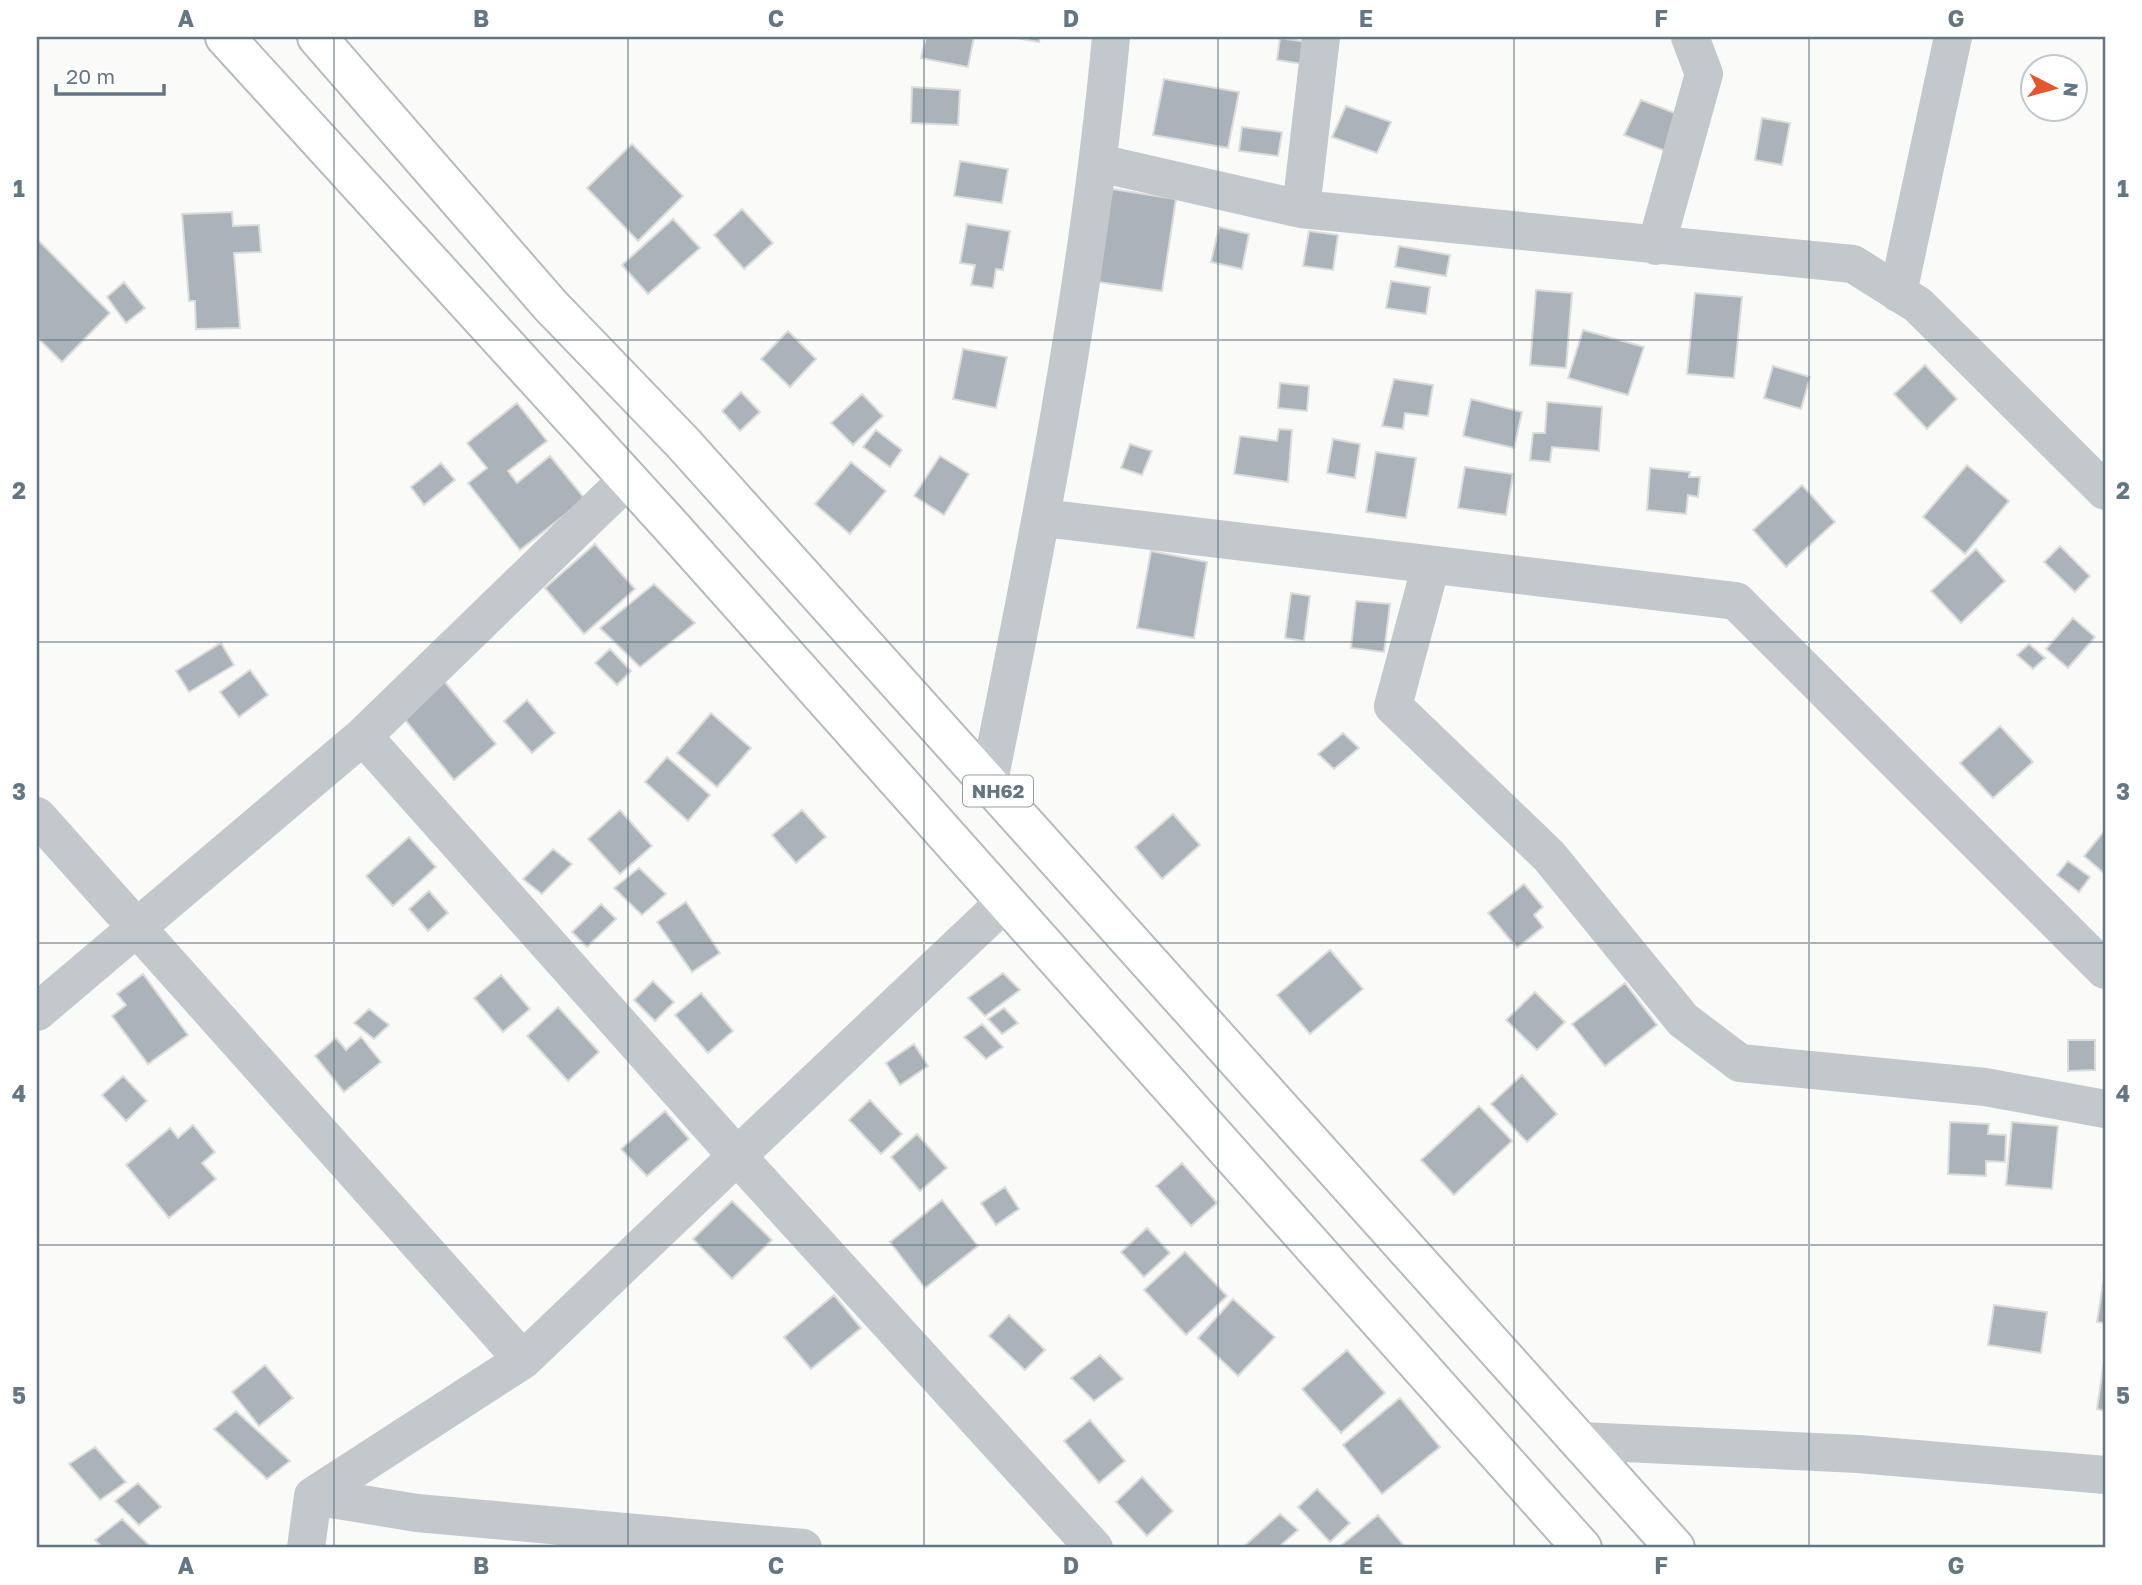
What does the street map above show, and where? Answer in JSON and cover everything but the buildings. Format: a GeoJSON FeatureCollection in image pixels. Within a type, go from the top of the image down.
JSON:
{"type":"FeatureCollection","features":[{"type":"Feature","properties":{"kind":"main road"},"geometry":{"type":"LineString","coordinates":[[225,37],[628,479],[1582,1548]]}},
{"type":"Feature","properties":{"kind":"main road","name":"NH62"},"geometry":{"type":"LineString","coordinates":[[317,37],[550,305],[683,443],[989,781],[1675,1548]]}},
{"type":"Feature","properties":{"kind":"street"},"geometry":{"type":"LineString","coordinates":[[989,781],[1043,517],[1099,163],[1111,37]]}},
{"type":"Feature","properties":{"kind":"street"},"geometry":{"type":"LineString","coordinates":[[1301,208],[1321,37]]}},
{"type":"Feature","properties":{"kind":"street"},"geometry":{"type":"LineString","coordinates":[[1656,246],[1704,74],[1690,37]]}},
{"type":"Feature","properties":{"kind":"street"},"geometry":{"type":"LineString","coordinates":[[1898,293],[1953,37]]}},
{"type":"Feature","properties":{"kind":"street"},"geometry":{"type":"LineString","coordinates":[[1099,163],[1301,208],[1853,264],[1918,306],[2105,491]]}},
{"type":"Feature","properties":{"kind":"street"},"geometry":{"type":"LineString","coordinates":[[37,1012],[363,736],[628,479]]}},
{"type":"Feature","properties":{"kind":"street"},"geometry":{"type":"LineString","coordinates":[[1043,517],[1736,601],[2105,970]]}},
{"type":"Feature","properties":{"kind":"street"},"geometry":{"type":"LineString","coordinates":[[1431,565],[1393,706],[1549,856],[1683,1020],[1740,1063],[1984,1087],[2105,1109]]}},
{"type":"Feature","properties":{"kind":"street"},"geometry":{"type":"LineString","coordinates":[[363,736],[737,1156],[1094,1548]]}},
{"type":"Feature","properties":{"kind":"street"},"geometry":{"type":"LineString","coordinates":[[37,817],[523,1360]]}},
{"type":"Feature","properties":{"kind":"street"},"geometry":{"type":"LineString","coordinates":[[306,1548],[313,1496],[523,1360],[1005,902]]}},
{"type":"Feature","properties":{"kind":"street"},"geometry":{"type":"LineString","coordinates":[[1581,1441],[1857,1454],[2105,1475]]}},
{"type":"Feature","properties":{"kind":"street"},"geometry":{"type":"LineString","coordinates":[[313,1496],[418,1513],[803,1548]]}}]}
